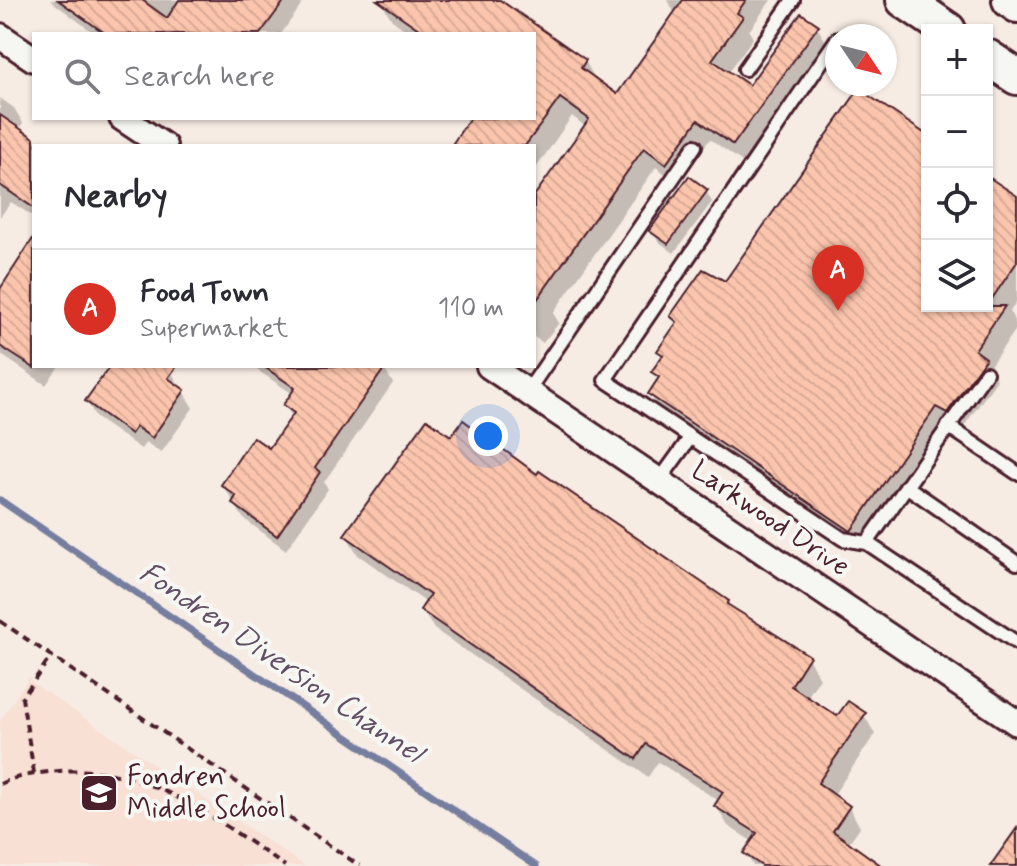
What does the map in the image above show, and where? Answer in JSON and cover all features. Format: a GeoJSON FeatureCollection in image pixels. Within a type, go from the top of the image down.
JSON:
{"type":"FeatureCollection","features":[{"type":"Feature","properties":{"kind":"main road"},"geometry":{"type":"LineString","coordinates":[[904,0],[939,24]]}},
{"type":"Feature","properties":{"kind":"main road"},"geometry":{"type":"LineString","coordinates":[[1010,0],[1017,5]]}},
{"type":"Feature","properties":{"kind":"main road"},"geometry":{"type":"LineString","coordinates":[[993,61],[1017,77]]}},
{"type":"Feature","properties":{"kind":"street"},"geometry":{"type":"LineString","coordinates":[[0,36],[32,58]]}},
{"type":"Feature","properties":{"kind":"street"},"geometry":{"type":"LineString","coordinates":[[125,120],[161,144]]}},
{"type":"Feature","properties":{"kind":"street","name":"Larkwood Drive"},"geometry":{"type":"LineString","coordinates":[[492,368],[1017,723]]}},
{"type":"Feature","properties":{"kind":"lane"},"geometry":{"type":"LineString","coordinates":[[745,69],[793,0]]}},
{"type":"Feature","properties":{"kind":"lane"},"geometry":{"type":"LineString","coordinates":[[825,56],[605,380],[843,539],[867,543],[1017,643]]}},
{"type":"Feature","properties":{"kind":"lane"},"geometry":{"type":"LineString","coordinates":[[527,392],[695,146]]}},
{"type":"Feature","properties":{"kind":"lane"},"geometry":{"type":"LineString","coordinates":[[867,543],[986,373]]}},
{"type":"Feature","properties":{"kind":"lane"},"geometry":{"type":"LineString","coordinates":[[948,426],[1017,473]]}},
{"type":"Feature","properties":{"kind":"lane"},"geometry":{"type":"LineString","coordinates":[[659,481],[690,438]]}},
{"type":"Feature","properties":{"kind":"lane"},"geometry":{"type":"LineString","coordinates":[[906,486],[1017,563]]}},
{"type":"Feature","properties":{"kind":"path"},"geometry":{"type":"LineString","coordinates":[[0,621],[360,866]]}},
{"type":"Feature","properties":{"kind":"path"},"geometry":{"type":"LineString","coordinates":[[34,773],[22,698],[51,656]]}},
{"type":"Feature","properties":{"kind":"path"},"geometry":{"type":"LineString","coordinates":[[0,784],[34,773],[73,770],[141,779],[192,804],[285,866]]}},
{"type":"Feature","properties":{"kind":"shaded area","name":"Fondren Middle School"},"geometry":{"type":"Polygon","coordinates":[[[29,677],[33,683],[305,866],[0,866],[0,721],[29,677]]]}},
{"type":"Feature","properties":{"kind":"building"},"geometry":{"type":"Polygon","coordinates":[[[58,0],[142,0],[167,18],[179,0],[285,0],[261,32],[103,32],[58,0]]]}},
{"type":"Feature","properties":{"kind":"building"},"geometry":{"type":"Polygon","coordinates":[[[377,0],[500,0],[586,60],[581,68],[617,94],[683,0],[746,0],[737,13],[743,17],[712,60],[749,85],[801,13],[819,25],[733,145],[698,120],[666,164],[644,148],[536,301],[536,193],[589,119],[560,98],[526,144],[452,144],[469,120],[536,120],[536,32],[423,32],[377,0]]]}},
{"type":"Feature","properties":{"kind":"building"},"geometry":{"type":"Polygon","coordinates":[[[854,96],[869,96],[921,131],[921,312],[993,312],[993,306],[1005,306],[975,350],[986,358],[947,413],[936,407],[851,531],[648,394],[659,377],[651,372],[663,355],[657,351],[677,322],[670,316],[703,269],[725,281],[854,96]]]}},
{"type":"Feature","properties":{"kind":"building"},"geometry":{"type":"Polygon","coordinates":[[[0,115],[34,138],[32,207],[0,185],[0,115]]]}},
{"type":"Feature","properties":{"kind":"building"},"geometry":{"type":"Polygon","coordinates":[[[689,176],[708,190],[668,244],[649,231],[689,176]]]}},
{"type":"Feature","properties":{"kind":"building"},"geometry":{"type":"Polygon","coordinates":[[[993,180],[1017,196],[1017,262],[993,297],[993,180]]]}},
{"type":"Feature","properties":{"kind":"building"},"geometry":{"type":"Polygon","coordinates":[[[32,240],[32,367],[0,346],[0,289],[32,240]]]}},
{"type":"Feature","properties":{"kind":"building"},"geometry":{"type":"Polygon","coordinates":[[[109,368],[176,368],[168,378],[185,390],[152,438],[136,427],[131,434],[85,401],[109,368]]]}},
{"type":"Feature","properties":{"kind":"building"},"geometry":{"type":"Polygon","coordinates":[[[266,368],[385,368],[315,468],[320,472],[277,536],[232,503],[236,496],[221,485],[253,437],[269,448],[294,413],[283,405],[295,388],[266,368]]]}},
{"type":"Feature","properties":{"kind":"building"},"geometry":{"type":"Polygon","coordinates":[[[427,419],[451,436],[463,420],[537,474],[539,471],[729,601],[727,604],[810,656],[791,686],[837,716],[848,701],[866,713],[818,783],[850,806],[833,831],[882,866],[762,866],[743,853],[757,833],[714,806],[723,792],[646,744],[636,759],[420,610],[430,595],[344,535],[427,419]]]}},
{"type":"Feature","properties":{"kind":"building"},"geometry":{"type":"Polygon","coordinates":[[[1017,828],[1017,866],[990,866],[1017,828]]]}},
{"type":"Feature","properties":{"kind":"waterway","name":"Fondren Diversion Channel"},"geometry":{"type":"LineString","coordinates":[[0,500],[536,866]]}},
{"type":"Feature","properties":{"kind":"place","name":"Food Town"},"geometry":{"type":"Point","coordinates":[838,311]}},
{"type":"Feature","properties":{"kind":"place","name":"Fondren Middle School"},"geometry":{"type":"Point","coordinates":[99,793]}}]}
